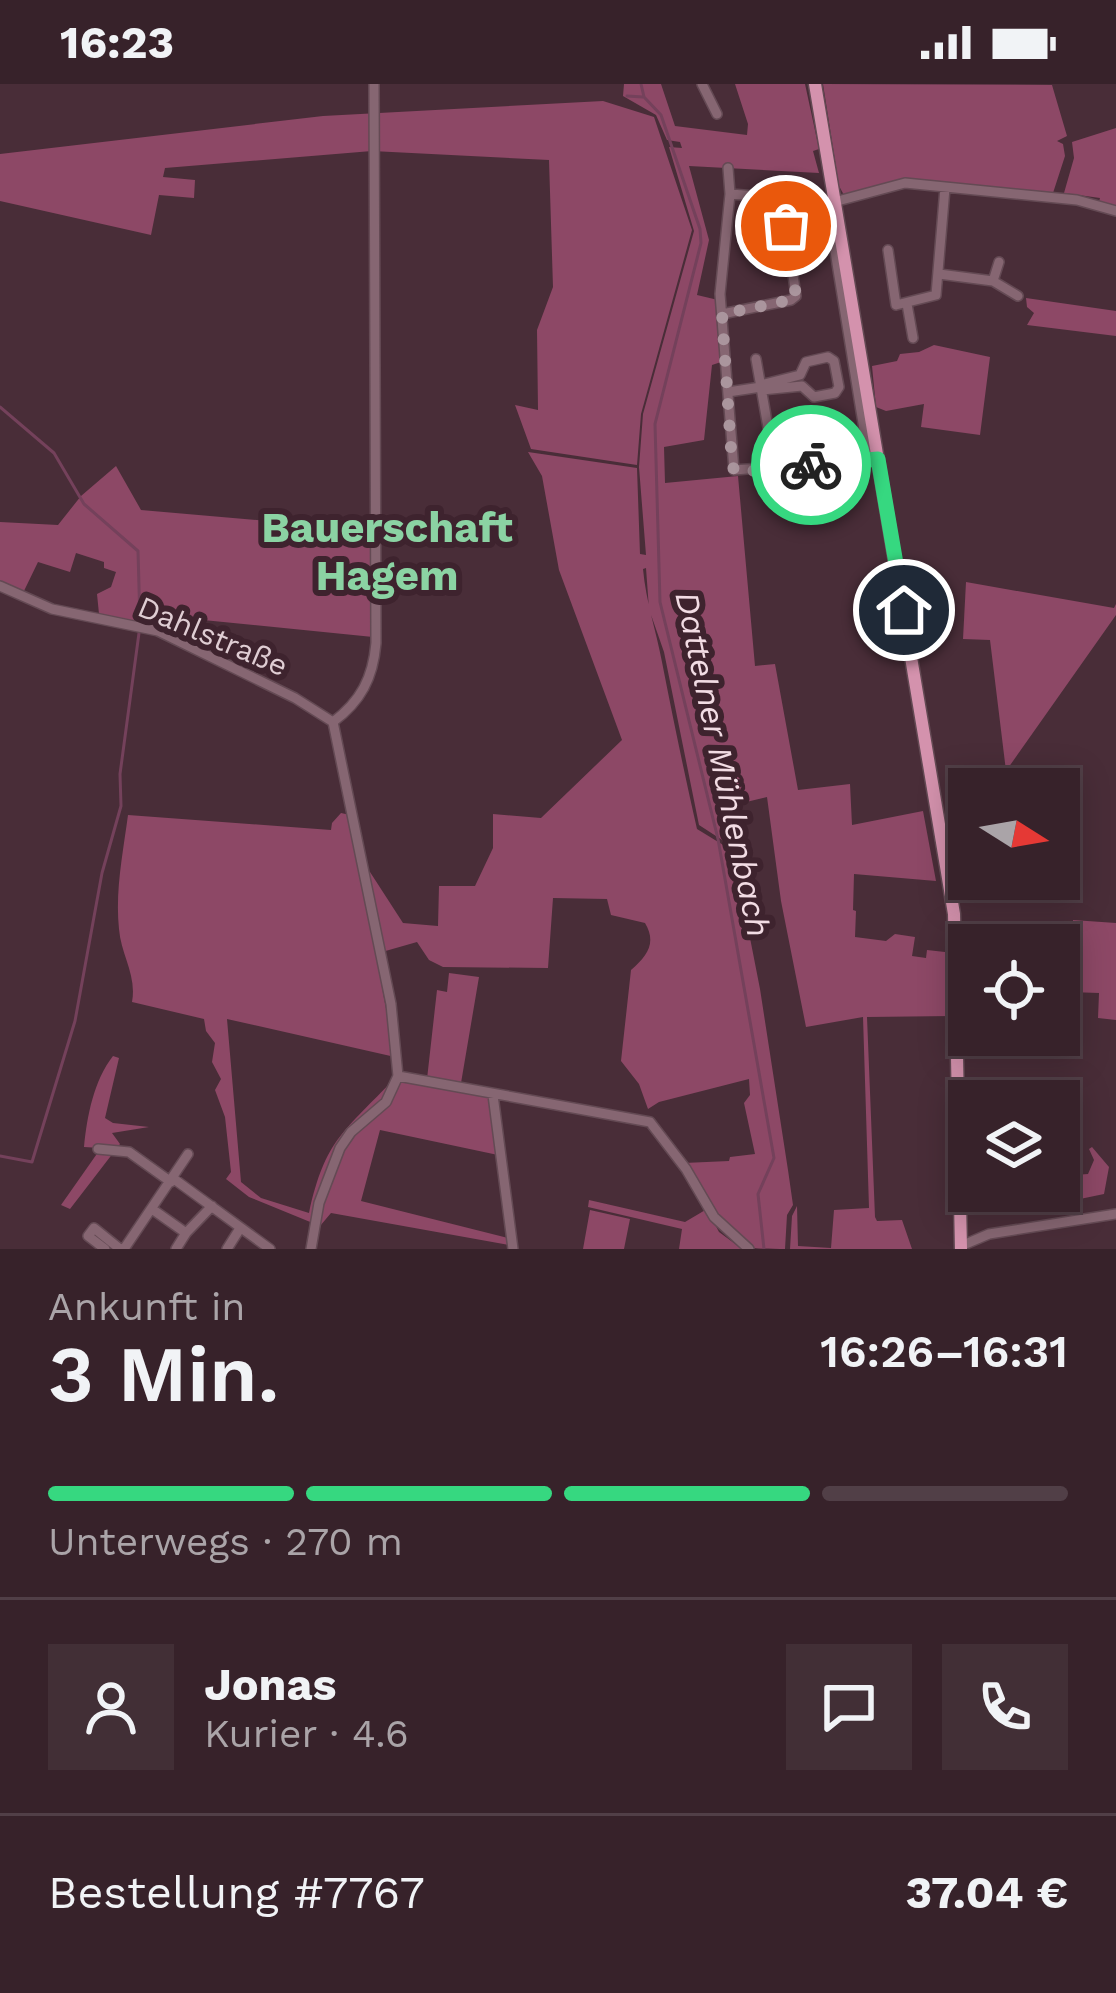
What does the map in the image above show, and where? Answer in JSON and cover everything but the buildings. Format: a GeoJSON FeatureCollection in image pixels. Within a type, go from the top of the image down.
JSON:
{"type":"FeatureCollection","features":[{"type":"Feature","properties":{"kind":"main road"},"geometry":{"type":"LineString","coordinates":[[815,84],[831,202],[956,930],[961,1247]]}},
{"type":"Feature","properties":{"kind":"street"},"geometry":{"type":"LineString","coordinates":[[311,1249],[319,1203],[340,1148],[386,1102],[398,1076],[391,1004],[333,722],[355,704],[369,683],[374,663],[374,84]]}},
{"type":"Feature","properties":{"kind":"street"},"geometry":{"type":"LineString","coordinates":[[702,84],[717,114]]}},
{"type":"Feature","properties":{"kind":"street"},"geometry":{"type":"LineString","coordinates":[[728,168],[730,194],[721,266],[734,470],[874,459],[855,370],[831,202]]}},
{"type":"Feature","properties":{"kind":"street"},"geometry":{"type":"LineString","coordinates":[[730,194],[831,202],[856,199],[896,184],[1077,200],[1116,211]]}},
{"type":"Feature","properties":{"kind":"street"},"geometry":{"type":"LineString","coordinates":[[888,250],[896,305],[939,296],[945,188]]}},
{"type":"Feature","properties":{"kind":"street"},"geometry":{"type":"LineString","coordinates":[[722,314],[796,296],[782,198]]}},
{"type":"Feature","properties":{"kind":"street"},"geometry":{"type":"LineString","coordinates":[[994,281],[999,262]]}},
{"type":"Feature","properties":{"kind":"street"},"geometry":{"type":"LineString","coordinates":[[939,274],[994,281],[1018,296]]}},
{"type":"Feature","properties":{"kind":"street"},"geometry":{"type":"LineString","coordinates":[[908,304],[913,338]]}},
{"type":"Feature","properties":{"kind":"street"},"geometry":{"type":"LineString","coordinates":[[728,392],[802,386],[812,397],[835,393],[834,361],[828,357],[806,362],[802,375],[761,388]]}},
{"type":"Feature","properties":{"kind":"street"},"geometry":{"type":"LineString","coordinates":[[756,359],[769,433]]}},
{"type":"Feature","properties":{"kind":"street"},"geometry":{"type":"LineString","coordinates":[[836,374],[855,370]]}},
{"type":"Feature","properties":{"kind":"street","name":"Dahlstraße"},"geometry":{"type":"LineString","coordinates":[[0,586],[52,609],[158,632],[295,698],[333,722]]}},
{"type":"Feature","properties":{"kind":"street"},"geometry":{"type":"LineString","coordinates":[[398,1076],[650,1122],[714,1216],[749,1249]]}},
{"type":"Feature","properties":{"kind":"street"},"geometry":{"type":"LineString","coordinates":[[493,1095],[512,1249]]}},
{"type":"Feature","properties":{"kind":"street"},"geometry":{"type":"LineString","coordinates":[[98,1149],[129,1152],[270,1249]]}},
{"type":"Feature","properties":{"kind":"street"},"geometry":{"type":"LineString","coordinates":[[105,1249],[88,1236],[94,1228],[122,1249],[188,1154]]}},
{"type":"Feature","properties":{"kind":"street"},"geometry":{"type":"LineString","coordinates":[[176,1249],[212,1206]]}},
{"type":"Feature","properties":{"kind":"street"},"geometry":{"type":"LineString","coordinates":[[152,1209],[186,1233]]}},
{"type":"Feature","properties":{"kind":"street"},"geometry":{"type":"LineString","coordinates":[[961,1247],[989,1234],[1116,1214]]}},
{"type":"Feature","properties":{"kind":"street"},"geometry":{"type":"LineString","coordinates":[[226,1249],[239,1230]]}},
{"type":"Feature","properties":{"kind":"shaded area"},"geometry":{"type":"Polygon","coordinates":[[[624,84],[661,84],[675,126],[747,135],[735,84],[805,84],[819,149],[813,151],[819,173],[689,166],[709,240],[697,295],[718,300],[721,362],[712,365],[704,440],[664,447],[665,483],[738,476],[755,666],[775,664],[798,790],[850,784],[852,825],[923,811],[936,881],[854,874],[853,910],[855,937],[886,941],[895,934],[915,937],[912,956],[926,958],[927,950],[945,952],[948,940],[948,1016],[867,1017],[875,1217],[877,1221],[902,1220],[912,1249],[790,1249],[797,1206],[798,1246],[831,1248],[834,1210],[869,1208],[863,1017],[806,1027],[767,797],[721,808],[729,841],[736,849],[699,825],[664,652],[651,616],[697,829],[733,851],[793,1205],[787,1215],[785,1249],[754,1248],[733,1234],[684,1163],[729,1161],[730,1157],[755,1154],[744,1103],[750,1095],[749,1079],[648,1109],[639,1084],[621,1061],[631,970],[650,943],[645,923],[611,915],[607,899],[553,898],[548,968],[443,967],[429,960],[417,942],[382,952],[367,873],[403,923],[438,926],[439,886],[475,886],[493,848],[493,814],[541,818],[622,740],[559,570],[542,476],[528,452],[637,468],[640,554],[646,555],[639,467],[643,414],[694,231],[669,147],[682,148],[680,142],[667,140],[656,115],[623,96],[624,84]]]}},
{"type":"Feature","properties":{"kind":"shaded area"},"geometry":{"type":"Polygon","coordinates":[[[823,84],[1052,85],[1067,136],[1057,141],[1063,144],[1065,156],[1053,193],[896,180],[844,195],[823,84]]]}},
{"type":"Feature","properties":{"kind":"shaded area"},"geometry":{"type":"Polygon","coordinates":[[[603,101],[654,117],[692,230],[641,414],[637,465],[531,449],[515,405],[538,410],[537,330],[553,287],[549,160],[372,151],[165,168],[163,177],[195,180],[194,198],[159,195],[151,235],[0,201],[0,154],[323,116],[603,101]]]}},
{"type":"Feature","properties":{"kind":"shaded area"},"geometry":{"type":"Polygon","coordinates":[[[1116,128],[1116,216],[1097,209],[1100,198],[1064,193],[1074,158],[1072,142],[1116,128]]]}},
{"type":"Feature","properties":{"kind":"shaded area"},"geometry":{"type":"Polygon","coordinates":[[[1026,298],[1116,311],[1116,336],[1027,325],[1034,313],[1026,298]]]}},
{"type":"Feature","properties":{"kind":"shaded area"},"geometry":{"type":"Polygon","coordinates":[[[934,345],[990,357],[980,435],[921,427],[924,404],[886,411],[876,407],[872,366],[934,345]]]}},
{"type":"Feature","properties":{"kind":"shaded area"},"geometry":{"type":"Polygon","coordinates":[[[116,466],[141,510],[373,530],[373,637],[173,617],[172,633],[99,614],[97,594],[111,587],[116,572],[104,568],[104,562],[76,553],[70,572],[38,562],[23,593],[0,583],[0,522],[58,525],[81,496],[116,466]]]}},
{"type":"Feature","properties":{"kind":"shaded area"},"geometry":{"type":"Polygon","coordinates":[[[966,582],[1114,608],[1116,604],[1116,615],[1008,768],[990,640],[963,639],[966,582]]]}},
{"type":"Feature","properties":{"kind":"shaded area"},"geometry":{"type":"Polygon","coordinates":[[[341,813],[350,815],[395,1057],[227,1019],[241,1182],[261,1198],[309,1213],[330,1152],[394,1079],[491,1097],[498,1155],[380,1130],[361,1201],[508,1238],[509,1245],[331,1213],[320,1226],[249,1197],[226,1179],[231,1172],[225,1117],[215,1090],[221,1079],[212,1062],[215,1043],[204,1019],[132,1002],[118,915],[128,815],[331,830],[341,813]]]}},
{"type":"Feature","properties":{"kind":"shaded area"},"geometry":{"type":"Polygon","coordinates":[[[1073,920],[1116,923],[1116,1020],[1098,1018],[1099,993],[1080,992],[1080,924],[1073,920]]]}},
{"type":"Feature","properties":{"kind":"shaded area"},"geometry":{"type":"Polygon","coordinates":[[[449,973],[479,977],[461,1083],[427,1079],[437,990],[447,992],[449,973]]]}},
{"type":"Feature","properties":{"kind":"shaded area"},"geometry":{"type":"Polygon","coordinates":[[[113,1056],[119,1058],[105,1118],[149,1127],[112,1133],[120,1144],[70,1209],[61,1205],[101,1148],[84,1147],[85,1135],[96,1087],[113,1056]]]}},
{"type":"Feature","properties":{"kind":"shaded area"},"geometry":{"type":"Polygon","coordinates":[[[1089,1149],[1109,1167],[1104,1194],[1080,1199],[1080,1175],[1088,1174],[1094,1160],[1089,1149]]]}},
{"type":"Feature","properties":{"kind":"shaded area"},"geometry":{"type":"Polygon","coordinates":[[[589,1200],[685,1222],[707,1209],[719,1232],[742,1249],[679,1249],[682,1229],[588,1207],[589,1200]]]}},
{"type":"Feature","properties":{"kind":"shaded area"},"geometry":{"type":"Polygon","coordinates":[[[590,1210],[630,1219],[624,1249],[583,1249],[590,1210]]]}},
{"type":"Feature","properties":{"kind":"waterway","name":"Dattelner Mühlenbach"},"geometry":{"type":"LineString","coordinates":[[641,84],[644,97],[661,115],[700,229],[701,243],[655,424],[660,602],[718,839],[774,1158],[758,1194],[764,1249]]}},
{"type":"Feature","properties":{"kind":"waterway"},"geometry":{"type":"LineString","coordinates":[[627,96],[643,97]]}},
{"type":"Feature","properties":{"kind":"waterway"},"geometry":{"type":"LineString","coordinates":[[0,407],[54,453],[84,504],[138,551],[140,622]]}},
{"type":"Feature","properties":{"kind":"waterway"},"geometry":{"type":"LineString","coordinates":[[0,1156],[32,1162],[75,1021],[102,873],[121,806],[120,774],[139,633]]}},
{"type":"Feature","properties":{"kind":"way so far"},"geometry":{"type":"LineString","coordinates":[[786,226],[796,296],[722,314],[732,464],[742,472],[811,465]]}},
{"type":"Feature","properties":{"kind":"district","name":"Bauerschaft Hagem"},"geometry":{"type":"Point","coordinates":[387,551]}},
{"type":"Feature","properties":{"kind":"route"},"geometry":{"type":"LineString","coordinates":[[811,465],[878,459],[904,610]]}}]}
